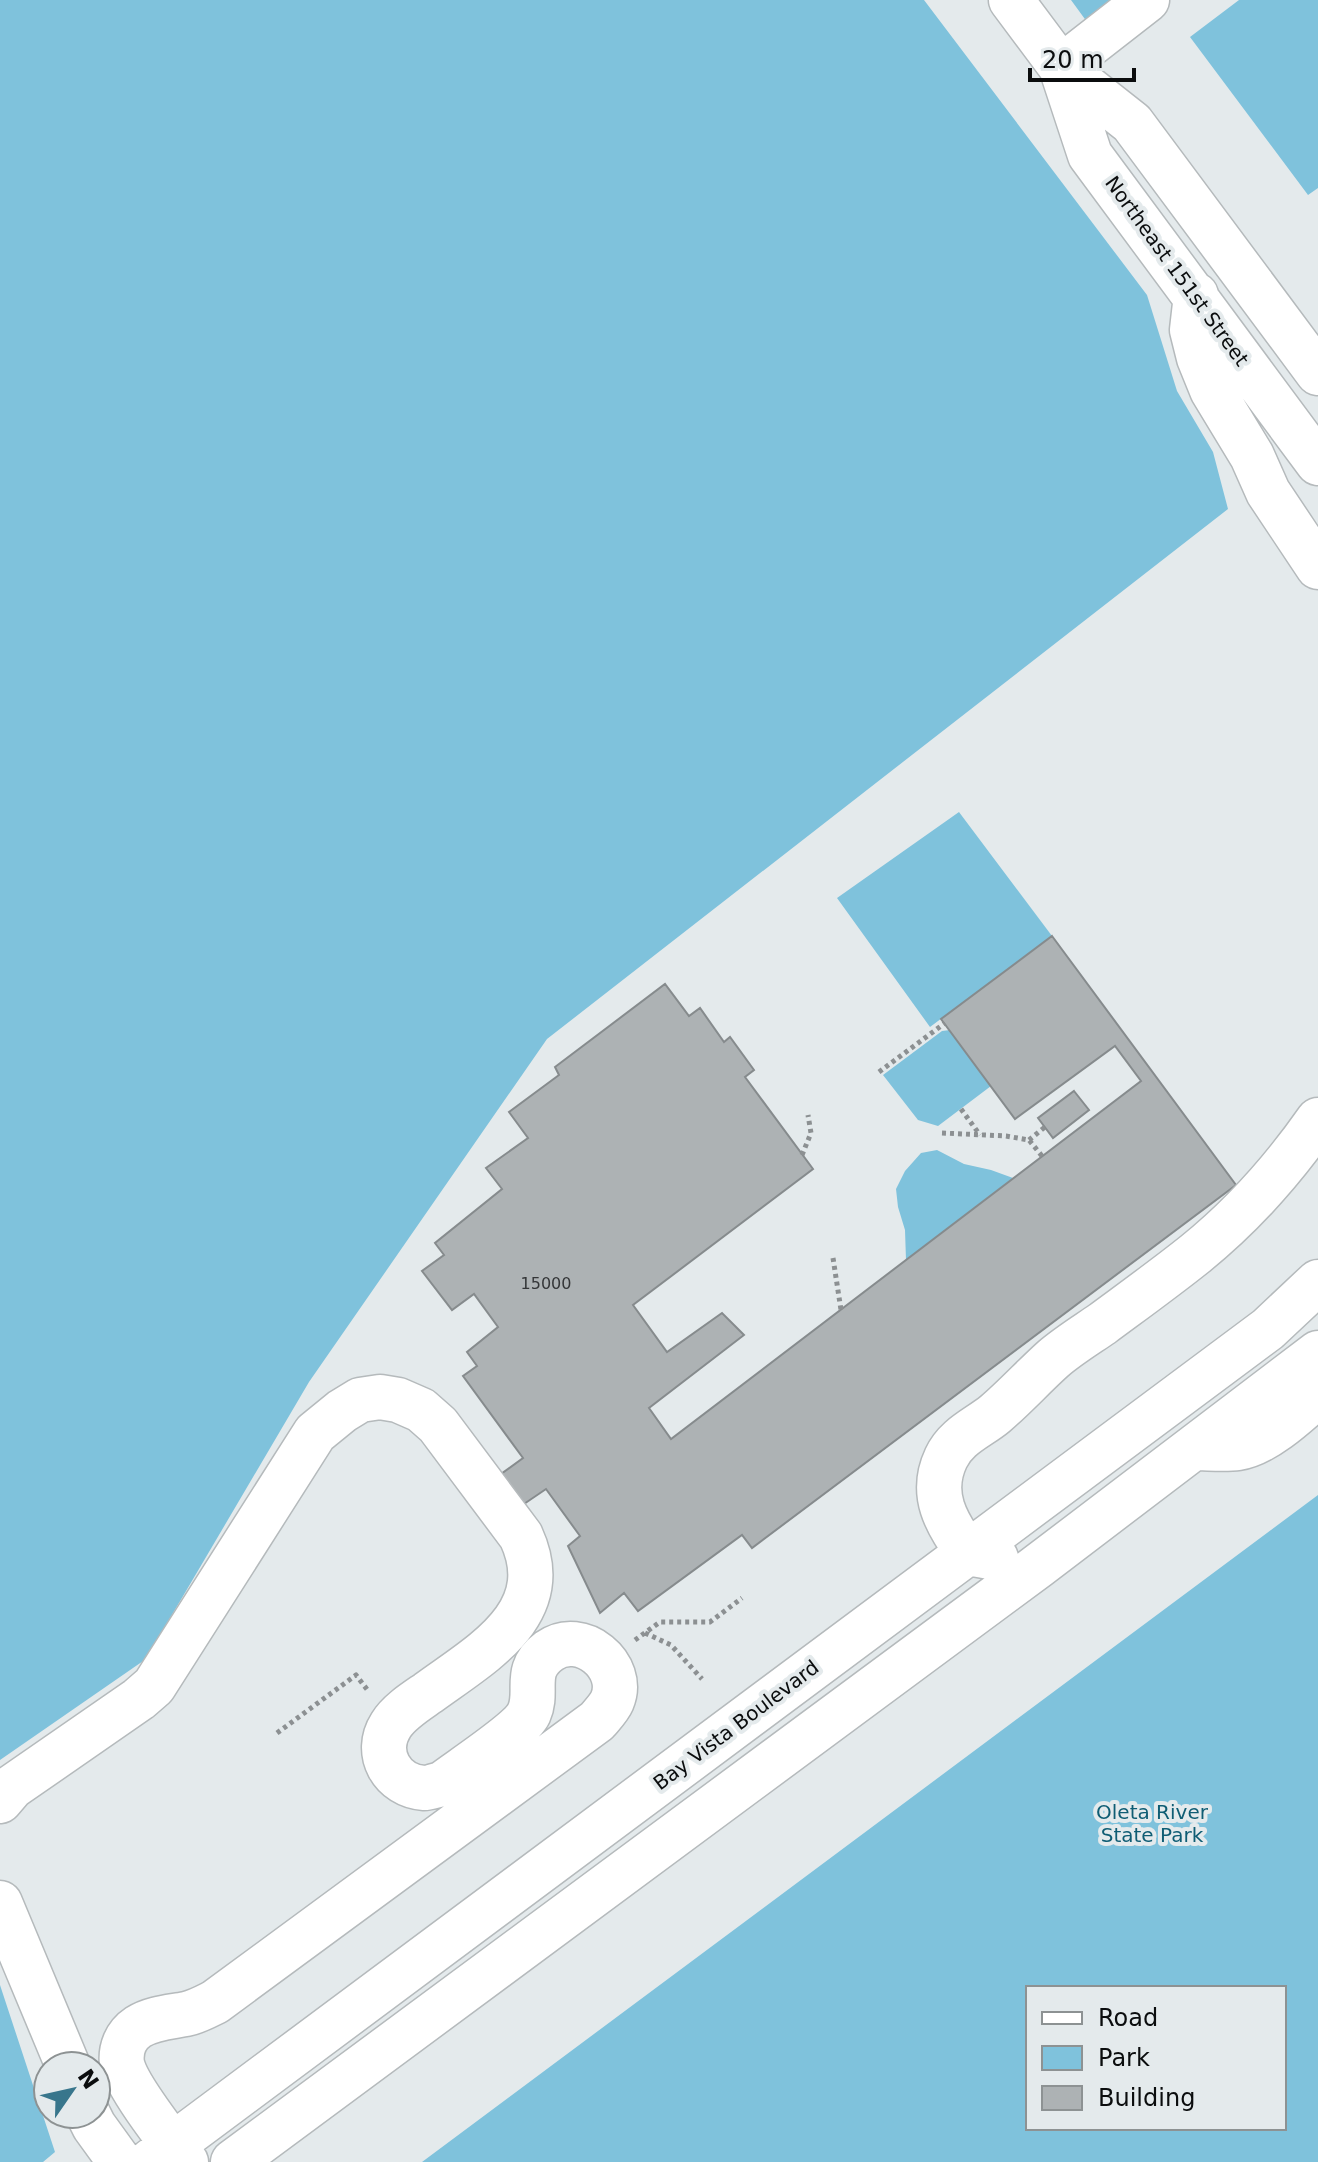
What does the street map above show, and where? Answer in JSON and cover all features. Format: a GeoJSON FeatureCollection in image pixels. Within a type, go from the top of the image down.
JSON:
{"type":"FeatureCollection","features":[{"type":"Feature","properties":{"kind":"street","name":"Northeast 151st Street"},"geometry":{"type":"LineString","coordinates":[[1011,0],[1061,67],[1132,123],[1314,362]]}},
{"type":"Feature","properties":{"kind":"street"},"geometry":{"type":"LineString","coordinates":[[1061,67],[1147,0]]}},
{"type":"Feature","properties":{"kind":"street","name":"Northeast 151st Street"},"geometry":{"type":"LineString","coordinates":[[1061,67],[1090,155],[1318,463]]}},
{"type":"Feature","properties":{"kind":"street"},"geometry":{"type":"LineString","coordinates":[[1196,295],[1265,348],[1314,362]]}},
{"type":"Feature","properties":{"kind":"street"},"geometry":{"type":"LineString","coordinates":[[1196,295],[1192,330],[1212,390],[1252,456],[1268,492],[1318,567]]}},
{"type":"Feature","properties":{"kind":"street"},"geometry":{"type":"LineString","coordinates":[[1038,1566],[968,1553],[948,1525],[941,1503],[939,1483],[947,1454],[957,1440],[995,1413],[1054,1358],[1198,1252],[1266,1186],[1318,1120]]}},
{"type":"Feature","properties":{"kind":"street","name":"Bay Vista Boulevard"},"geometry":{"type":"LineString","coordinates":[[170,2156],[1268,1329],[1318,1282]]}},
{"type":"Feature","properties":{"kind":"street"},"geometry":{"type":"LineString","coordinates":[[233,2162],[1038,1566],[1318,1353]]}},
{"type":"Feature","properties":{"kind":"street"},"geometry":{"type":"LineString","coordinates":[[1193,1448],[1240,1448],[1291,1418],[1318,1395]]}},
{"type":"Feature","properties":{"kind":"street"},"geometry":{"type":"LineString","coordinates":[[0,1801],[12,1787],[154,1686],[315,1433],[360,1400],[380,1397],[398,1400],[421,1410],[438,1425],[521,1536],[532,1573],[517,1618],[494,1644],[392,1723],[384,1738],[383,1755],[398,1778],[427,1788],[442,1784],[518,1727],[529,1713],[534,1671],[539,1660],[551,1650],[563,1644],[590,1648],[610,1669],[615,1685],[613,1699],[597,1721],[215,2002],[190,2013],[153,2020],[128,2035],[122,2049],[123,2065],[170,2156]]}},
{"type":"Feature","properties":{"kind":"street"},"geometry":{"type":"LineString","coordinates":[[0,1903],[61,2050]]}},
{"type":"Feature","properties":{"kind":"street"},"geometry":{"type":"LineString","coordinates":[[97,2130],[120,2162]]}},
{"type":"Feature","properties":{"kind":"path"},"geometry":{"type":"LineString","coordinates":[[879,1072],[945,1023]]}},
{"type":"Feature","properties":{"kind":"path"},"geometry":{"type":"LineString","coordinates":[[961,1109],[981,1135]]}},
{"type":"Feature","properties":{"kind":"path"},"geometry":{"type":"LineString","coordinates":[[802,1155],[811,1133],[808,1115]]}},
{"type":"Feature","properties":{"kind":"path"},"geometry":{"type":"LineString","coordinates":[[1029,1140],[1045,1127]]}},
{"type":"Feature","properties":{"kind":"path"},"geometry":{"type":"LineString","coordinates":[[942,1133],[1029,1140],[1042,1156]]}},
{"type":"Feature","properties":{"kind":"path"},"geometry":{"type":"LineString","coordinates":[[833,1258],[841,1310]]}},
{"type":"Feature","properties":{"kind":"path"},"geometry":{"type":"LineString","coordinates":[[633,1641],[660,1622],[710,1622],[742,1598]]}},
{"type":"Feature","properties":{"kind":"path"},"geometry":{"type":"LineString","coordinates":[[645,1633],[671,1645],[702,1679]]}},
{"type":"Feature","properties":{"kind":"path"},"geometry":{"type":"LineString","coordinates":[[277,1733],[356,1675],[376,1703]]}},
{"type":"Feature","properties":{"kind":"green space"},"geometry":{"type":"Polygon","coordinates":[[[0,0],[924,0],[1147,295],[1177,391],[1213,452],[1228,509],[547,1039],[309,1382],[146,1659],[0,1760],[0,0]]]}},
{"type":"Feature","properties":{"kind":"green space"},"geometry":{"type":"Polygon","coordinates":[[[1071,0],[1147,0],[1098,37],[1071,0]]]}},
{"type":"Feature","properties":{"kind":"green space"},"geometry":{"type":"Polygon","coordinates":[[[1239,0],[1318,0],[1318,188],[1308,195],[1190,37],[1239,0]]]}},
{"type":"Feature","properties":{"kind":"green space"},"geometry":{"type":"Polygon","coordinates":[[[959,812],[1052,936],[930,1027],[837,898],[959,812]]]}},
{"type":"Feature","properties":{"kind":"green space"},"geometry":{"type":"Polygon","coordinates":[[[950,1030],[991,1086],[938,1126],[918,1120],[883,1075],[942,1031],[950,1030]]]}},
{"type":"Feature","properties":{"kind":"green space"},"geometry":{"type":"Polygon","coordinates":[[[937,1150],[964,1164],[1013,1178],[906,1260],[905,1230],[896,1189],[905,1171],[921,1153],[937,1150]]]}},
{"type":"Feature","properties":{"kind":"green space","name":"Oleta River State Park"},"geometry":{"type":"Polygon","coordinates":[[[1318,1495],[1318,2162],[422,2162],[1318,1495]]]}},
{"type":"Feature","properties":{"kind":"green space"},"geometry":{"type":"Polygon","coordinates":[[[0,1985],[32,2082],[32,2130],[48,2130],[55,2152],[43,2162],[0,2162],[0,1985]]]}},
{"type":"Feature","properties":{"kind":"building"},"geometry":{"type":"Polygon","coordinates":[[[1052,936],[1236,1185],[752,1548],[742,1535],[638,1611],[624,1593],[600,1613],[568,1546],[580,1536],[546,1489],[524,1504],[501,1474],[523,1458],[463,1376],[477,1366],[467,1352],[498,1327],[474,1294],[452,1310],[422,1271],[444,1255],[435,1243],[502,1189],[486,1168],[528,1138],[509,1112],[559,1075],[555,1067],[665,984],[689,1016],[700,1008],[724,1042],[730,1037],[754,1070],[745,1077],[813,1169],[633,1305],[667,1352],[722,1313],[744,1335],[649,1408],[671,1439],[1141,1081],[1115,1046],[1015,1119],[941,1019],[1052,936]]]}},
{"type":"Feature","properties":{"kind":"building"},"geometry":{"type":"Polygon","coordinates":[[[1074,1091],[1089,1110],[1053,1138],[1038,1118],[1074,1091]]]}}]}
